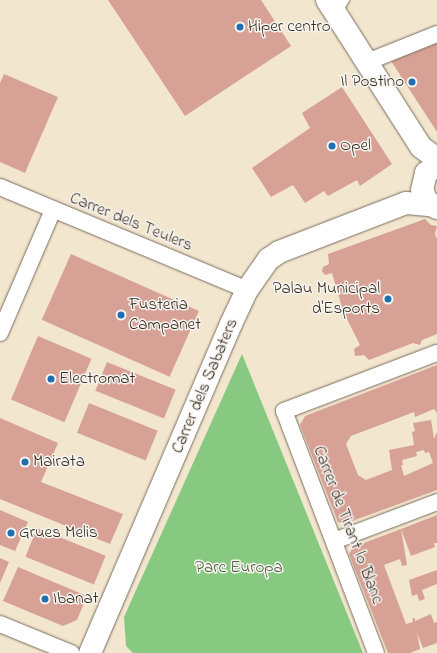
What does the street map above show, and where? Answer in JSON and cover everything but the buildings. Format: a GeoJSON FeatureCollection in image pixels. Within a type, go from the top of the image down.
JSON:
{"type":"FeatureCollection","features":[{"type":"Feature","properties":{"kind":"street"},"geometry":{"type":"LineString","coordinates":[[336,5],[367,62],[429,153],[427,177],[423,196],[436,207]]}},
{"type":"Feature","properties":{"kind":"street"},"geometry":{"type":"LineString","coordinates":[[367,62],[437,34]]}},
{"type":"Feature","properties":{"kind":"street","name":"Carrer dels Sabaters"},"geometry":{"type":"LineString","coordinates":[[406,203],[427,177]]}},
{"type":"Feature","properties":{"kind":"street","name":"Carrer dels Teulers"},"geometry":{"type":"LineString","coordinates":[[0,188],[247,290]]}},
{"type":"Feature","properties":{"kind":"street","name":"Carrer dels Sabaters"},"geometry":{"type":"LineString","coordinates":[[90,653],[247,290],[269,259],[279,252],[406,203],[436,207]]}},
{"type":"Feature","properties":{"kind":"street"},"geometry":{"type":"LineString","coordinates":[[0,333],[53,210]]}},
{"type":"Feature","properties":{"kind":"street","name":"Carrer de Tirant lo Blanc"},"geometry":{"type":"LineString","coordinates":[[376,653],[284,411],[437,353]]}},
{"type":"Feature","properties":{"kind":"street"},"geometry":{"type":"LineString","coordinates":[[334,541],[437,502]]}},
{"type":"Feature","properties":{"kind":"street"},"geometry":{"type":"LineString","coordinates":[[0,624],[71,653]]}},
{"type":"Feature","properties":{"kind":"green space","name":"Parc Europa"},"geometry":{"type":"Polygon","coordinates":[[[242,354],[363,653],[133,653],[126,646],[124,617],[242,354]]]}},
{"type":"Feature","properties":{"kind":"place","name":"Hiper centro"},"geometry":{"type":"Point","coordinates":[240,27]}},
{"type":"Feature","properties":{"kind":"place","name":"Il Postino"},"geometry":{"type":"Point","coordinates":[412,82]}},
{"type":"Feature","properties":{"kind":"place","name":"Opel"},"geometry":{"type":"Point","coordinates":[332,146]}},
{"type":"Feature","properties":{"kind":"place","name":"Palau Municipal d'Esports"},"geometry":{"type":"Point","coordinates":[388,299]}},
{"type":"Feature","properties":{"kind":"place","name":"Fusteria Campanet"},"geometry":{"type":"Point","coordinates":[121,315]}},
{"type":"Feature","properties":{"kind":"place","name":"Electromat"},"geometry":{"type":"Point","coordinates":[51,379]}},
{"type":"Feature","properties":{"kind":"place","name":"Mairata"},"geometry":{"type":"Point","coordinates":[25,462]}},
{"type":"Feature","properties":{"kind":"place","name":"Grues Melis"},"geometry":{"type":"Point","coordinates":[11,533]}},
{"type":"Feature","properties":{"kind":"place","name":"Ibanat"},"geometry":{"type":"Point","coordinates":[45,599]}}]}
